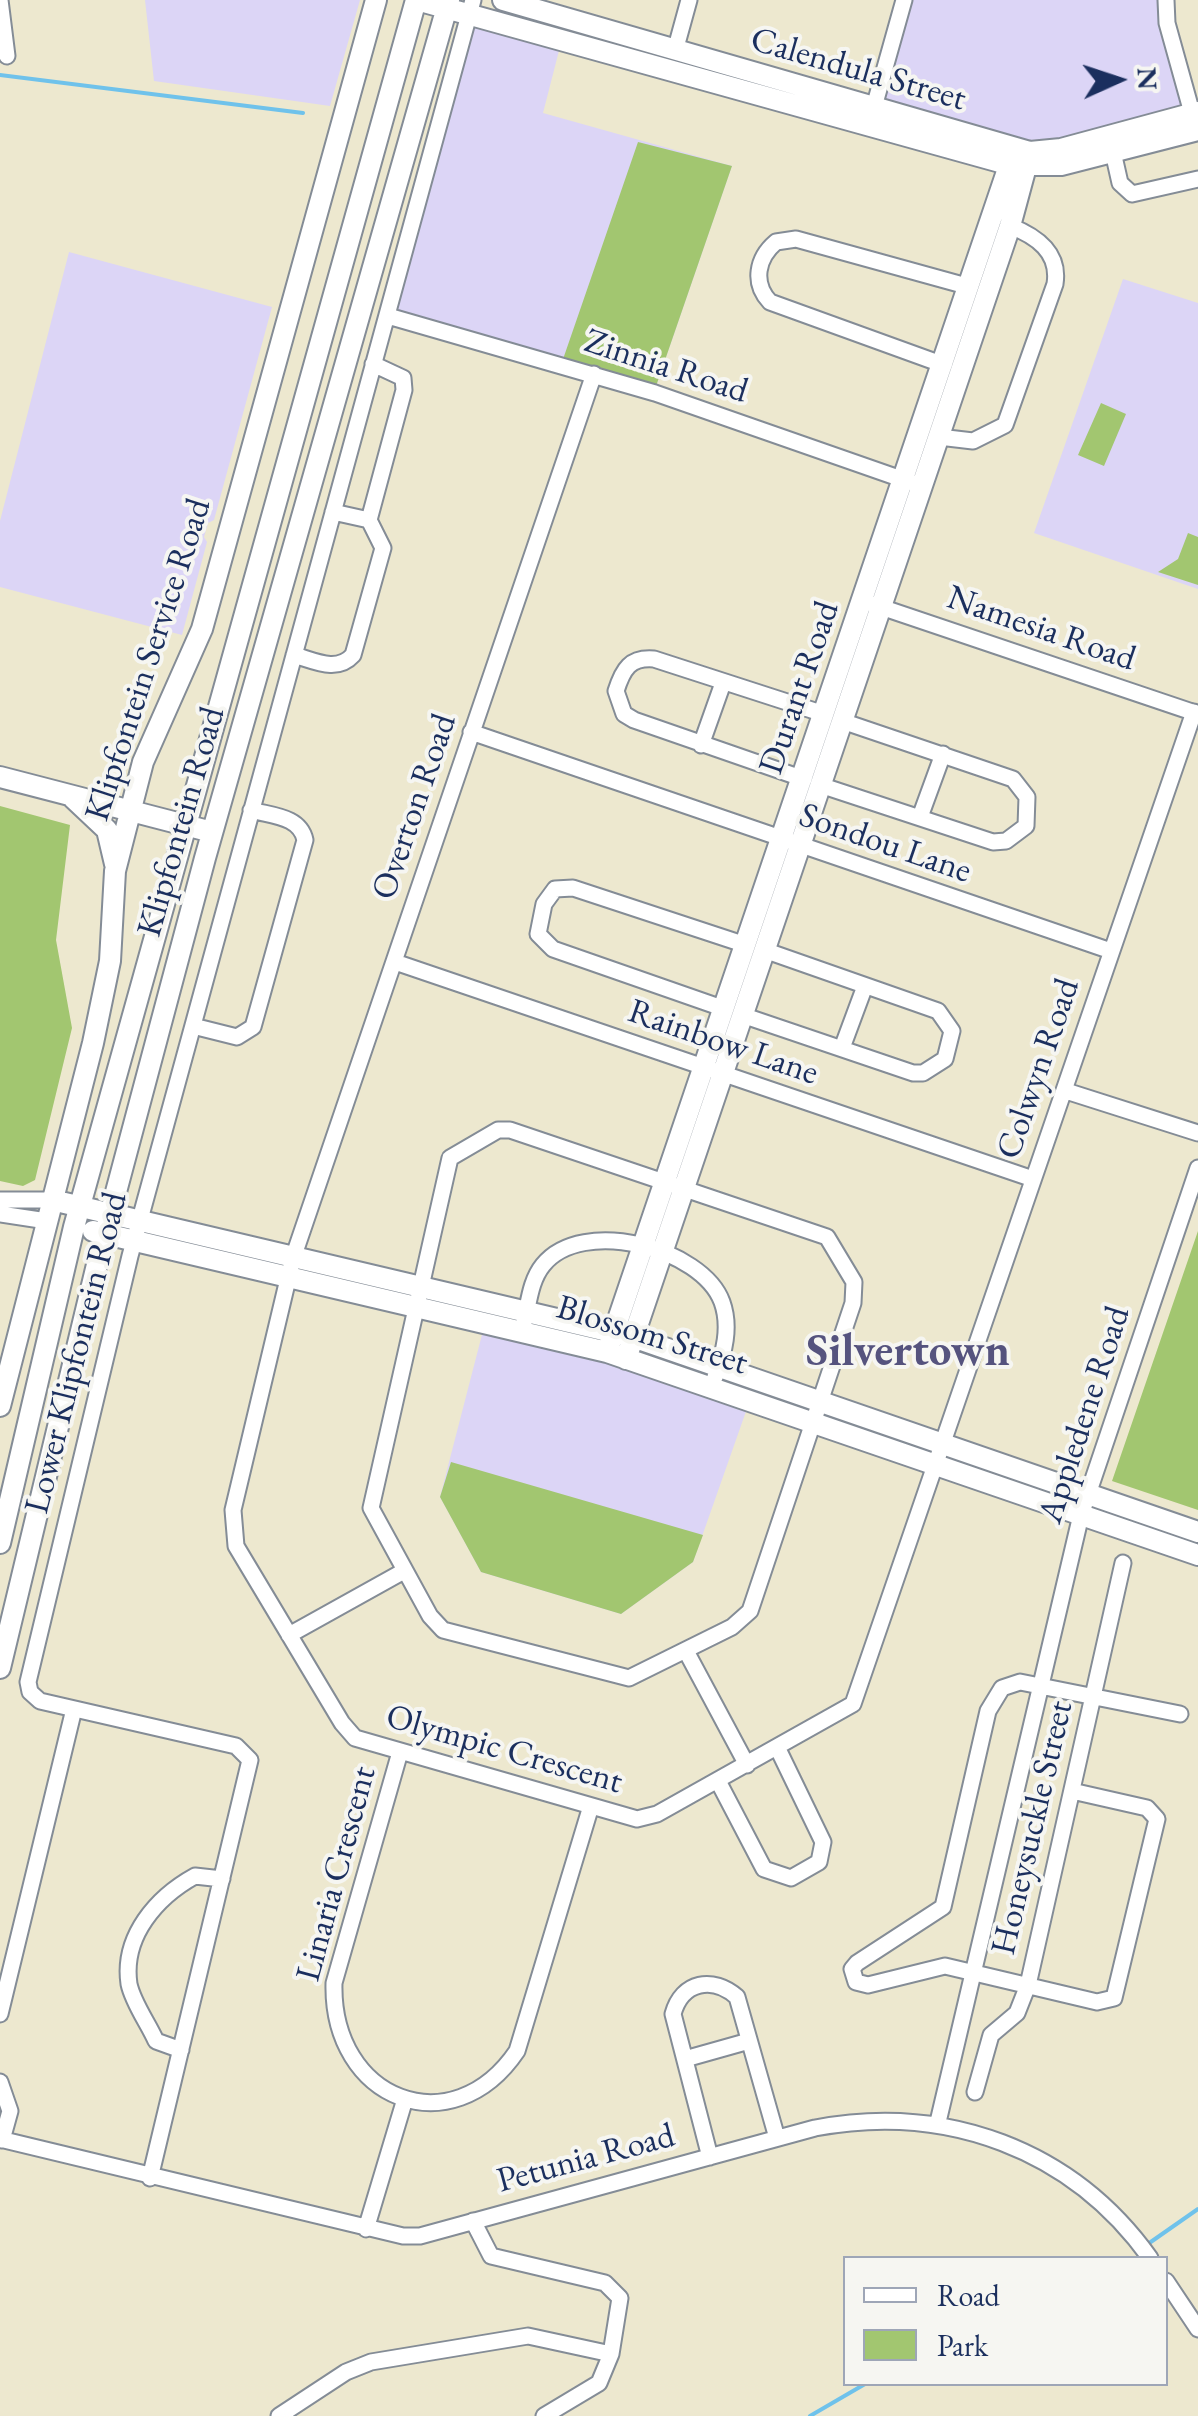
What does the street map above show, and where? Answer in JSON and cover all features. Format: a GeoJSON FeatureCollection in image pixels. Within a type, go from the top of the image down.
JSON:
{"type":"FeatureCollection","features":[{"type":"Feature","properties":{"kind":"street"},"geometry":{"type":"LineString","coordinates":[[0,0],[6,56]]}},
{"type":"Feature","properties":{"kind":"street","name":"Klipfontein Service Road"},"geometry":{"type":"LineString","coordinates":[[0,1406],[4,1368],[50,1210],[110,961],[116,871],[130,810],[152,737],[198,641],[376,0]]}},
{"type":"Feature","properties":{"kind":"street","name":"Calendula Street"},"geometry":{"type":"LineString","coordinates":[[416,0],[471,7],[1021,158],[1113,152],[1196,119]]}},
{"type":"Feature","properties":{"kind":"street","name":"Klipfontein Road"},"geometry":{"type":"LineString","coordinates":[[0,1544],[77,1217],[416,0]]}},
{"type":"Feature","properties":{"kind":"street","name":"Calendula Street"},"geometry":{"type":"LineString","coordinates":[[503,0],[675,51],[743,80],[874,107],[1021,158],[1196,119]]}},
{"type":"Feature","properties":{"kind":"street"},"geometry":{"type":"LineString","coordinates":[[675,51],[690,0]]}},
{"type":"Feature","properties":{"kind":"street"},"geometry":{"type":"LineString","coordinates":[[874,107],[904,0]]}},
{"type":"Feature","properties":{"kind":"street"},"geometry":{"type":"LineString","coordinates":[[1166,0],[1167,23],[1196,119]]}},
{"type":"Feature","properties":{"kind":"street","name":"Klipfontein Road"},"geometry":{"type":"LineString","coordinates":[[0,1668],[107,1225],[212,832],[448,4]]}},
{"type":"Feature","properties":{"kind":"street","name":"Lower Klipfontein Road"},"geometry":{"type":"LineString","coordinates":[[74,1709],[34,1698],[28,1682],[138,1232],[471,7]]}},
{"type":"Feature","properties":{"kind":"street"},"geometry":{"type":"LineString","coordinates":[[1113,152],[1120,183],[1132,194],[1198,179]]}},
{"type":"Feature","properties":{"kind":"street","name":"Durant Road"},"geometry":{"type":"LineString","coordinates":[[617,1356],[913,483],[944,365],[966,329],[1010,226],[1021,158]]}},
{"type":"Feature","properties":{"kind":"street","name":"Durant Road"},"geometry":{"type":"LineString","coordinates":[[913,483],[938,437],[966,329],[970,287],[1021,158]]}},
{"type":"Feature","properties":{"kind":"street"},"geometry":{"type":"LineString","coordinates":[[938,437],[973,441],[1005,425],[1055,284],[1056,270],[1041,240],[1010,226]]}},
{"type":"Feature","properties":{"kind":"street"},"geometry":{"type":"LineString","coordinates":[[944,365],[770,302],[760,286],[760,266],[776,242],[796,239],[970,287]]}},
{"type":"Feature","properties":{"kind":"street","name":"Zinnia Road"},"geometry":{"type":"LineString","coordinates":[[388,316],[594,374],[913,483]]}},
{"type":"Feature","properties":{"kind":"street"},"geometry":{"type":"LineString","coordinates":[[294,655],[334,666],[346,663],[353,654],[384,548],[369,520],[404,390],[403,378],[395,371],[374,364]]}},
{"type":"Feature","properties":{"kind":"street","name":"Overton Road"},"geometry":{"type":"LineString","coordinates":[[290,1268],[594,374]]}},
{"type":"Feature","properties":{"kind":"street"},"geometry":{"type":"LineString","coordinates":[[333,512],[369,520]]}},
{"type":"Feature","properties":{"kind":"street","name":"Namesia Road"},"geometry":{"type":"LineString","coordinates":[[872,604],[1196,713]]}},
{"type":"Feature","properties":{"kind":"street"},"geometry":{"type":"LineString","coordinates":[[654,659],[723,682],[943,754],[1022,785],[1030,808],[1026,826],[1006,841],[993,842],[701,745],[624,714],[617,700],[622,672],[634,660],[654,659]]}},
{"type":"Feature","properties":{"kind":"street"},"geometry":{"type":"LineString","coordinates":[[701,745],[723,682]]}},
{"type":"Feature","properties":{"kind":"street","name":"Colwyn Road"},"geometry":{"type":"LineString","coordinates":[[939,1455],[1066,1091],[1110,952],[1196,713]]}},
{"type":"Feature","properties":{"kind":"street","name":"Sondou Lane"},"geometry":{"type":"LineString","coordinates":[[471,732],[1110,952]]}},
{"type":"Feature","properties":{"kind":"street"},"geometry":{"type":"LineString","coordinates":[[920,817],[943,754]]}},
{"type":"Feature","properties":{"kind":"street"},"geometry":{"type":"LineString","coordinates":[[0,777],[212,832]]}},
{"type":"Feature","properties":{"kind":"street"},"geometry":{"type":"LineString","coordinates":[[68,794],[107,830],[116,871]]}},
{"type":"Feature","properties":{"kind":"street"},"geometry":{"type":"LineString","coordinates":[[193,1026],[237,1036],[253,1028],[305,840],[303,829],[293,821],[251,810]]}},
{"type":"Feature","properties":{"kind":"street"},"geometry":{"type":"LineString","coordinates":[[572,888],[755,948],[946,1018],[952,1039],[945,1059],[923,1073],[913,1073],[553,950],[538,934],[544,904],[555,889],[572,888]]}},
{"type":"Feature","properties":{"kind":"street","name":"Rainbow Lane"},"geometry":{"type":"LineString","coordinates":[[394,962],[1033,1179]]}},
{"type":"Feature","properties":{"kind":"street"},"geometry":{"type":"LineString","coordinates":[[842,1048],[865,986]]}},
{"type":"Feature","properties":{"kind":"street"},"geometry":{"type":"LineString","coordinates":[[1066,1091],[1198,1134]]}},
{"type":"Feature","properties":{"kind":"street"},"geometry":{"type":"LineString","coordinates":[[498,1130],[510,1130],[818,1234],[834,1245],[856,1293],[750,1611],[743,1620],[629,1678],[614,1678],[443,1630],[404,1571],[371,1508],[418,1298],[450,1158],[498,1130]]}},
{"type":"Feature","properties":{"kind":"street","name":"Appledene Road"},"geometry":{"type":"LineString","coordinates":[[938,2122],[1084,1505],[1198,1168]]}},
{"type":"Feature","properties":{"kind":"street"},"geometry":{"type":"LineString","coordinates":[[0,1200],[50,1210]]}},
{"type":"Feature","properties":{"kind":"street"},"geometry":{"type":"LineString","coordinates":[[0,1214],[50,1210]]}},
{"type":"Feature","properties":{"kind":"street","name":"Blossom Street"},"geometry":{"type":"LineString","coordinates":[[50,1210],[524,1321],[623,1334],[719,1366],[816,1411],[1084,1505],[1198,1554]]}},
{"type":"Feature","properties":{"kind":"street"},"geometry":{"type":"LineString","coordinates":[[524,1321],[536,1276],[559,1250],[589,1239],[609,1238],[653,1251],[701,1273],[722,1302],[726,1336],[711,1387]]}},
{"type":"Feature","properties":{"kind":"street","name":"Olympic Crescent"},"geometry":{"type":"LineString","coordinates":[[290,1268],[231,1522],[236,1546],[289,1634],[349,1732],[364,1742],[647,1818],[778,1749],[853,1704],[939,1455]]}},
{"type":"Feature","properties":{"kind":"street","name":"Blossom Street"},"geometry":{"type":"LineString","coordinates":[[524,1321],[711,1387],[816,1411]]}},
{"type":"Feature","properties":{"kind":"street","name":"Blossom Street"},"geometry":{"type":"LineString","coordinates":[[1084,1505],[1198,1532]]}},
{"type":"Feature","properties":{"kind":"street","name":"Honeysuckle Street"},"geometry":{"type":"LineString","coordinates":[[976,2092],[991,2035],[1016,2013],[1028,1985],[1123,1564]]}},
{"type":"Feature","properties":{"kind":"street"},"geometry":{"type":"LineString","coordinates":[[289,1634],[404,1571]]}},
{"type":"Feature","properties":{"kind":"street"},"geometry":{"type":"LineString","coordinates":[[686,1650],[746,1765]]}},
{"type":"Feature","properties":{"kind":"street"},"geometry":{"type":"LineString","coordinates":[[1072,1791],[1147,1808],[1158,1826],[1114,1998],[1097,2002],[938,1966],[868,1985],[856,1982],[852,1969],[938,1914],[994,1698],[1010,1683],[1042,1685],[1180,1714]]}},
{"type":"Feature","properties":{"kind":"street"},"geometry":{"type":"LineString","coordinates":[[0,2014],[74,1709],[245,1751],[250,1773],[150,2178]]}},
{"type":"Feature","properties":{"kind":"street"},"geometry":{"type":"LineString","coordinates":[[718,1781],[764,1870],[792,1878],[819,1862],[823,1842],[778,1749]]}},
{"type":"Feature","properties":{"kind":"street","name":"Linaria Crescent"},"geometry":{"type":"LineString","coordinates":[[400,1752],[334,1983],[333,2012],[345,2052],[358,2069],[381,2088],[405,2098]]}},
{"type":"Feature","properties":{"kind":"street"},"geometry":{"type":"LineString","coordinates":[[366,2229],[405,2098],[444,2100],[471,2092],[502,2071],[518,2051],[591,1806]]}},
{"type":"Feature","properties":{"kind":"street"},"geometry":{"type":"LineString","coordinates":[[182,2050],[156,2041],[130,1989],[129,1969],[140,1925],[150,1909],[195,1876],[222,1880]]}},
{"type":"Feature","properties":{"kind":"street"},"geometry":{"type":"LineString","coordinates":[[710,2157],[673,2014],[676,2000],[688,1988],[708,1983],[724,1986],[737,1997],[777,2138]]}},
{"type":"Feature","properties":{"kind":"street"},"geometry":{"type":"LineString","coordinates":[[685,2058],[749,2042]]}},
{"type":"Feature","properties":{"kind":"street"},"geometry":{"type":"LineString","coordinates":[[0,2082],[10,2111],[1,2140]]}},
{"type":"Feature","properties":{"kind":"street","name":"Petunia Road"},"geometry":{"type":"LineString","coordinates":[[1,2140],[366,2229],[420,2236],[777,2138],[867,2120],[938,2122],[981,2133],[1074,2179],[1134,2236],[1149,2256]]}},
{"type":"Feature","properties":{"kind":"street"},"geometry":{"type":"LineString","coordinates":[[474,2221],[490,2256],[605,2283],[616,2290],[621,2306],[611,2354],[599,2384],[544,2416]]}},
{"type":"Feature","properties":{"kind":"street"},"geometry":{"type":"LineString","coordinates":[[1168,2284],[1198,2329]]}},
{"type":"Feature","properties":{"kind":"street"},"geometry":{"type":"LineString","coordinates":[[279,2416],[346,2372],[371,2362],[528,2336],[611,2354]]}},
{"type":"Feature","properties":{"kind":"shaded area"},"geometry":{"type":"Polygon","coordinates":[[[145,0],[360,0],[330,106],[154,81],[145,0]]]}},
{"type":"Feature","properties":{"kind":"shaded area"},"geometry":{"type":"Polygon","coordinates":[[[904,0],[1166,0],[1192,113],[1061,149],[874,107],[904,0]]]}},
{"type":"Feature","properties":{"kind":"shaded area"},"geometry":{"type":"Polygon","coordinates":[[[469,13],[562,39],[543,113],[732,166],[654,392],[388,316],[469,13]]]}},
{"type":"Feature","properties":{"kind":"shaded area"},"geometry":{"type":"Polygon","coordinates":[[[69,252],[272,307],[214,520],[208,523],[204,537],[207,542],[182,635],[0,587],[0,521],[69,252]]]}},
{"type":"Feature","properties":{"kind":"shaded area"},"geometry":{"type":"Polygon","coordinates":[[[1123,279],[1198,303],[1198,589],[1034,533],[1123,279]]]}},
{"type":"Feature","properties":{"kind":"shaded area"},"geometry":{"type":"Polygon","coordinates":[[[485,1323],[750,1400],[693,1562],[621,1614],[481,1572],[440,1497],[485,1323]]]}},
{"type":"Feature","properties":{"kind":"green space"},"geometry":{"type":"Polygon","coordinates":[[[638,142],[732,166],[654,392],[561,365],[638,142]]]}},
{"type":"Feature","properties":{"kind":"green space"},"geometry":{"type":"Polygon","coordinates":[[[1101,403],[1126,414],[1104,466],[1078,455],[1101,403]]]}},
{"type":"Feature","properties":{"kind":"green space"},"geometry":{"type":"Polygon","coordinates":[[[1188,533],[1198,537],[1198,585],[1158,572],[1178,559],[1188,533]]]}},
{"type":"Feature","properties":{"kind":"green space"},"geometry":{"type":"Polygon","coordinates":[[[0,806],[70,825],[56,940],[72,1028],[35,1180],[23,1186],[0,1181],[0,806]]]}},
{"type":"Feature","properties":{"kind":"green space"},"geometry":{"type":"Polygon","coordinates":[[[1198,1231],[1198,1510],[1112,1481],[1198,1231]]]}},
{"type":"Feature","properties":{"kind":"green space"},"geometry":{"type":"Polygon","coordinates":[[[451,1462],[703,1535],[693,1562],[621,1614],[481,1572],[440,1497],[451,1462]]]}},
{"type":"Feature","properties":{"kind":"waterway"},"geometry":{"type":"LineString","coordinates":[[0,75],[303,113]]}},
{"type":"Feature","properties":{"kind":"waterway"},"geometry":{"type":"LineString","coordinates":[[1145,2246],[1198,2209]]}},
{"type":"Feature","properties":{"kind":"waterway"},"geometry":{"type":"LineString","coordinates":[[810,2416],[862,2386]]}},
{"type":"Feature","properties":{"kind":"district","name":"Silvertown"},"geometry":{"type":"Point","coordinates":[908,1353]}}]}
